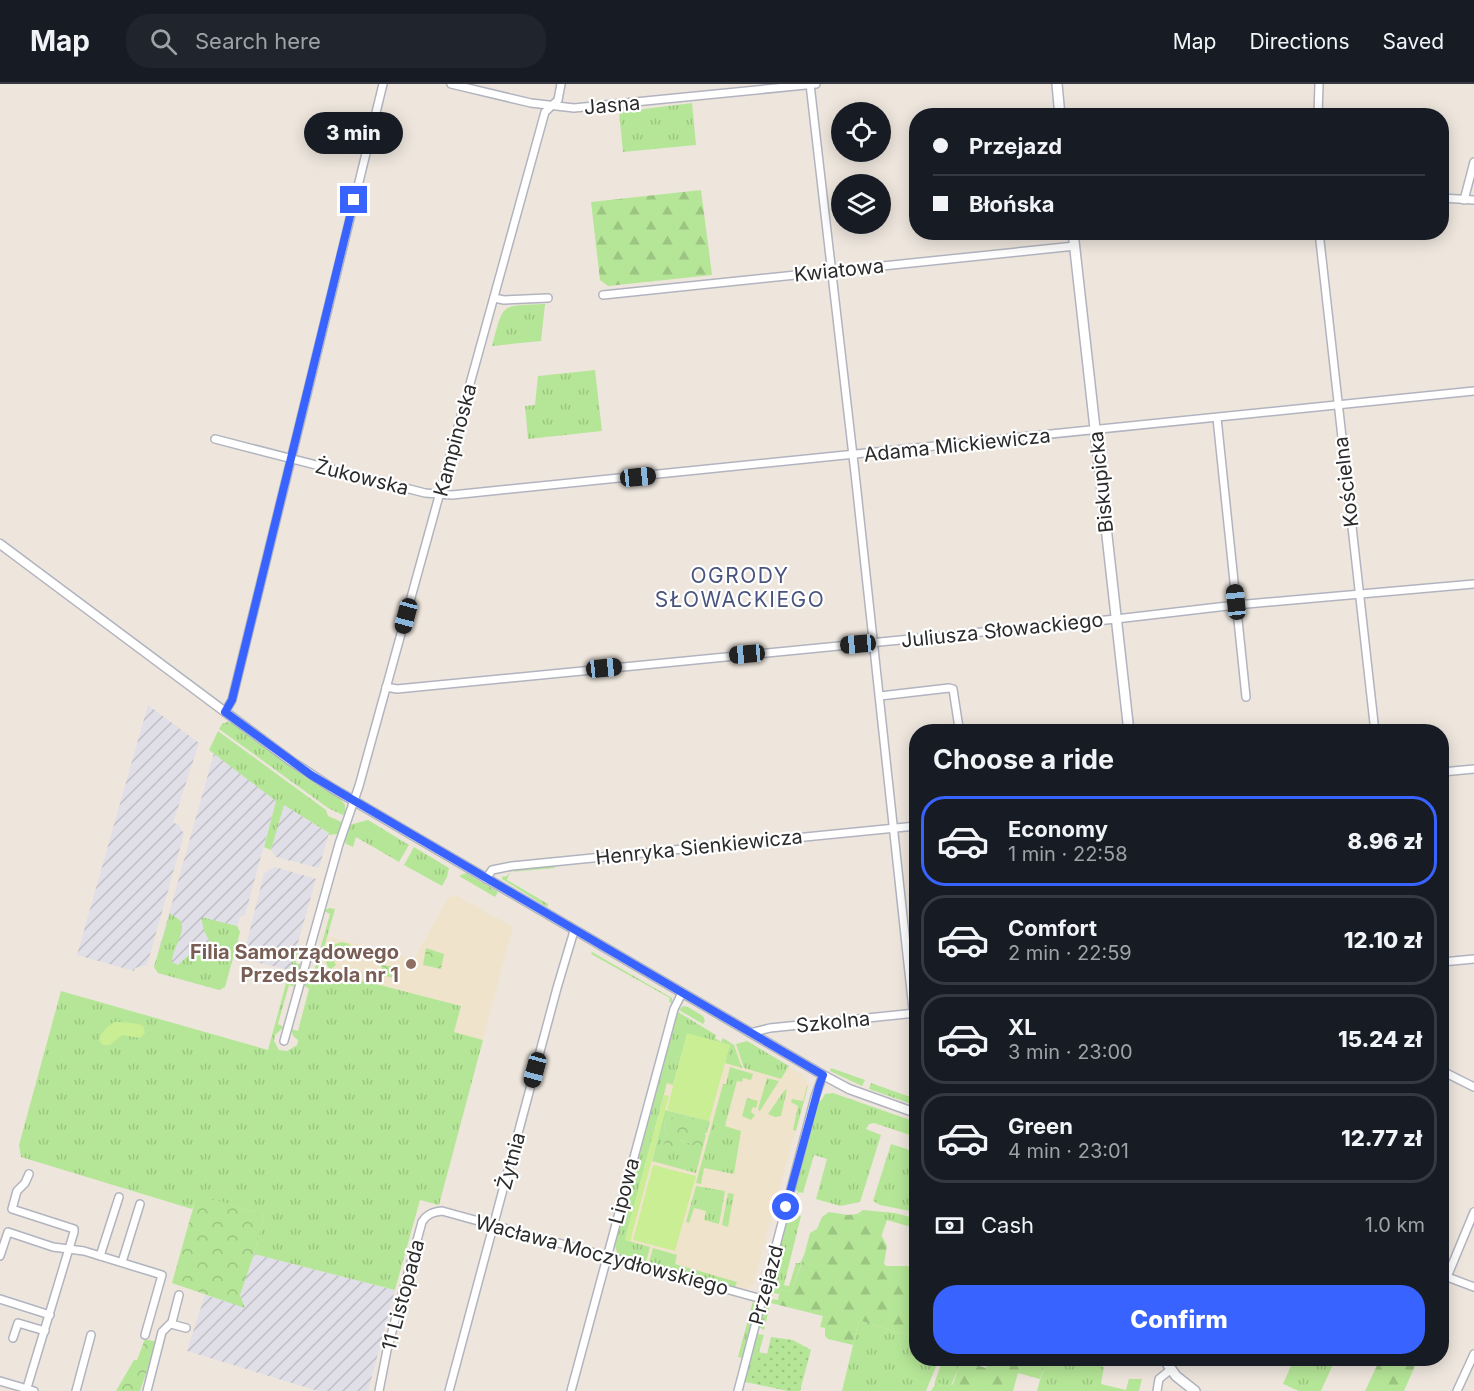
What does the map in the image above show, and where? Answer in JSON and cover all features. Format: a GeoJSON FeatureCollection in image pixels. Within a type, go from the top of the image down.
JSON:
{"type":"FeatureCollection","features":[{"type":"Feature","properties":{"kind":"main road"},"geometry":{"type":"LineString","coordinates":[[1058,84],[1060,108]]}},
{"type":"Feature","properties":{"kind":"main road","name":"Biskupicka"},"geometry":{"type":"LineString","coordinates":[[1074,240],[1128,724]]}},
{"type":"Feature","properties":{"kind":"main road"},"geometry":{"type":"LineString","coordinates":[[1168,1366],[1195,1391]]}},
{"type":"Feature","properties":{"kind":"street"},"geometry":{"type":"LineString","coordinates":[[225,712],[232,700],[382,84]]}},
{"type":"Feature","properties":{"kind":"street","name":"Jasna"},"geometry":{"type":"LineString","coordinates":[[451,84],[531,104],[589,107],[816,84]]}},
{"type":"Feature","properties":{"kind":"street","name":"Kampinoska"},"geometry":{"type":"LineString","coordinates":[[284,1041],[440,495],[545,112],[558,100],[561,84]]}},
{"type":"Feature","properties":{"kind":"street"},"geometry":{"type":"LineString","coordinates":[[810,84],[909,960]]}},
{"type":"Feature","properties":{"kind":"street"},"geometry":{"type":"LineString","coordinates":[[1318,108],[1319,84]]}},
{"type":"Feature","properties":{"kind":"street"},"geometry":{"type":"LineString","coordinates":[[1464,200],[1474,162]]}},
{"type":"Feature","properties":{"kind":"street"},"geometry":{"type":"LineString","coordinates":[[1449,199],[1474,200]]}},
{"type":"Feature","properties":{"kind":"street","name":"Kościelna"},"geometry":{"type":"LineString","coordinates":[[1320,240],[1374,724]]}},
{"type":"Feature","properties":{"kind":"street","name":"Kwiatowa"},"geometry":{"type":"LineString","coordinates":[[603,295],[1075,246]]}},
{"type":"Feature","properties":{"kind":"street"},"geometry":{"type":"LineString","coordinates":[[494,298],[504,300],[548,298]]}},
{"type":"Feature","properties":{"kind":"street","name":"Adama Mickiewicza"},"geometry":{"type":"LineString","coordinates":[[440,495],[1096,431],[1474,391]]}},
{"type":"Feature","properties":{"kind":"street"},"geometry":{"type":"LineString","coordinates":[[1217,418],[1246,697]]}},
{"type":"Feature","properties":{"kind":"street","name":"Żukowska"},"geometry":{"type":"LineString","coordinates":[[215,439],[290,460],[440,495]]}},
{"type":"Feature","properties":{"kind":"street"},"geometry":{"type":"LineString","coordinates":[[0,544],[311,775],[823,1075],[849,1089],[909,1110]]}},
{"type":"Feature","properties":{"kind":"street","name":"Juliusza Słowackiego"},"geometry":{"type":"LineString","coordinates":[[386,687],[397,689],[1116,619],[1236,605],[1474,584]]}},
{"type":"Feature","properties":{"kind":"street"},"geometry":{"type":"LineString","coordinates":[[880,696],[953,689],[958,724]]}},
{"type":"Feature","properties":{"kind":"street"},"geometry":{"type":"LineString","coordinates":[[1449,771],[1474,769]]}},
{"type":"Feature","properties":{"kind":"street","name":"Henryka Sienkiewicza"},"geometry":{"type":"LineString","coordinates":[[486,879],[492,870],[512,866],[909,827]]}},
{"type":"Feature","properties":{"kind":"street","name":"Żytnia"},"geometry":{"type":"LineString","coordinates":[[449,1391],[574,931]]}},
{"type":"Feature","properties":{"kind":"street"},"geometry":{"type":"LineString","coordinates":[[1449,961],[1474,959]]}},
{"type":"Feature","properties":{"kind":"street","name":"Lipowa"},"geometry":{"type":"LineString","coordinates":[[570,1391],[674,1009],[682,993]]}},
{"type":"Feature","properties":{"kind":"street","name":"Szkolna"},"geometry":{"type":"LineString","coordinates":[[750,1033],[770,1028],[909,1014]]}},
{"type":"Feature","properties":{"kind":"street"},"geometry":{"type":"LineString","coordinates":[[1449,1074],[1474,1087]]}},
{"type":"Feature","properties":{"kind":"street","name":"Przejazd"},"geometry":{"type":"LineString","coordinates":[[738,1391],[823,1075]]}},
{"type":"Feature","properties":{"kind":"street"},"geometry":{"type":"LineString","coordinates":[[0,1381],[29,1390],[74,1234],[74,1229],[12,1209],[17,1191],[29,1174]]}},
{"type":"Feature","properties":{"kind":"street"},"geometry":{"type":"LineString","coordinates":[[100,1256],[119,1197]]}},
{"type":"Feature","properties":{"kind":"street"},"geometry":{"type":"LineString","coordinates":[[122,1262],[140,1204]]}},
{"type":"Feature","properties":{"kind":"street","name":"Wacława Moczydłowskiego"},"geometry":{"type":"LineString","coordinates":[[442,1211],[762,1299]]}},
{"type":"Feature","properties":{"kind":"street","name":"11 Listopada"},"geometry":{"type":"LineString","coordinates":[[379,1391],[390,1340],[422,1222],[431,1213],[442,1211]]}},
{"type":"Feature","properties":{"kind":"street"},"geometry":{"type":"LineString","coordinates":[[1449,1267],[1474,1212]]}},
{"type":"Feature","properties":{"kind":"street"},"geometry":{"type":"LineString","coordinates":[[0,1257],[8,1232],[53,1246],[70,1250],[79,1249],[162,1275],[145,1335]]}},
{"type":"Feature","properties":{"kind":"street"},"geometry":{"type":"LineString","coordinates":[[1449,1278],[1474,1287]]}},
{"type":"Feature","properties":{"kind":"street"},"geometry":{"type":"LineString","coordinates":[[147,1391],[162,1332],[171,1324],[179,1295]]}},
{"type":"Feature","properties":{"kind":"street"},"geometry":{"type":"LineString","coordinates":[[0,1299],[50,1315]]}},
{"type":"Feature","properties":{"kind":"street"},"geometry":{"type":"LineString","coordinates":[[13,1338],[18,1323],[45,1331]]}},
{"type":"Feature","properties":{"kind":"street"},"geometry":{"type":"LineString","coordinates":[[171,1324],[186,1328]]}},
{"type":"Feature","properties":{"kind":"street"},"geometry":{"type":"LineString","coordinates":[[76,1391],[91,1335]]}},
{"type":"Feature","properties":{"kind":"street"},"geometry":{"type":"LineString","coordinates":[[1457,1391],[1474,1354]]}},
{"type":"Feature","properties":{"kind":"street"},"geometry":{"type":"LineString","coordinates":[[1157,1391],[1159,1379],[1170,1370]]}},
{"type":"Feature","properties":{"kind":"shaded area"},"geometry":{"type":"Polygon","coordinates":[[[148,705],[199,743],[173,823],[178,824],[184,834],[147,965],[135,968],[134,971],[77,955],[148,705]]]}},
{"type":"Feature","properties":{"kind":"shaded area"},"geometry":{"type":"Polygon","coordinates":[[[214,753],[276,801],[245,915],[240,917],[237,926],[240,932],[225,987],[219,990],[158,973],[154,967],[214,753]]]}},
{"type":"Feature","properties":{"kind":"shaded area"},"geometry":{"type":"Polygon","coordinates":[[[284,805],[329,833],[319,868],[276,857],[271,850],[284,805]]]}},
{"type":"Feature","properties":{"kind":"shaded area"},"geometry":{"type":"Polygon","coordinates":[[[275,867],[316,879],[290,970],[247,960],[244,954],[264,873],[275,867]]]}},
{"type":"Feature","properties":{"kind":"shaded area","name":"Filia Samorządowego Przedszkola nr 1"},"geometry":{"type":"Polygon","coordinates":[[[455,895],[513,927],[483,1040],[454,1032],[461,1006],[318,969],[328,936],[414,959],[449,896],[453,898],[455,895]]]}},
{"type":"Feature","properties":{"kind":"shaded area"},"geometry":{"type":"Polygon","coordinates":[[[678,1012],[716,1035],[715,1038],[720,1042],[723,1038],[734,1045],[747,1041],[803,1075],[808,1086],[753,1285],[744,1290],[618,1255],[615,1246],[678,1012]]]}},
{"type":"Feature","properties":{"kind":"shaded area"},"geometry":{"type":"Polygon","coordinates":[[[254,1254],[395,1290],[368,1391],[318,1391],[187,1351],[205,1295],[245,1307],[240,1295],[254,1254]]]}},
{"type":"Feature","properties":{"kind":"green space"},"geometry":{"type":"Polygon","coordinates":[[[692,103],[696,145],[623,152],[619,112],[692,103]]]}},
{"type":"Feature","properties":{"kind":"green space"},"geometry":{"type":"Polygon","coordinates":[[[701,190],[712,275],[608,286],[600,280],[591,202],[701,190]]]}},
{"type":"Feature","properties":{"kind":"green space"},"geometry":{"type":"Polygon","coordinates":[[[545,304],[541,341],[492,346],[499,321],[506,309],[519,305],[545,304]]]}},
{"type":"Feature","properties":{"kind":"green space"},"geometry":{"type":"Polygon","coordinates":[[[595,370],[602,431],[528,439],[525,406],[535,405],[538,376],[595,370]]]}},
{"type":"Feature","properties":{"kind":"green space"},"geometry":{"type":"Polygon","coordinates":[[[227,722],[232,723],[305,777],[339,797],[345,805],[345,816],[328,808],[219,729],[227,722]]]}},
{"type":"Feature","properties":{"kind":"green space"},"geometry":{"type":"Polygon","coordinates":[[[218,731],[326,810],[328,816],[342,822],[338,834],[328,835],[329,833],[284,805],[271,850],[264,847],[276,801],[209,750],[218,731]]]}},
{"type":"Feature","properties":{"kind":"green space"},"geometry":{"type":"Polygon","coordinates":[[[368,820],[409,845],[399,862],[356,837],[353,847],[346,844],[344,840],[349,825],[368,820]]]}},
{"type":"Feature","properties":{"kind":"green space"},"geometry":{"type":"Polygon","coordinates":[[[414,847],[449,868],[442,886],[404,865],[414,847]]]}},
{"type":"Feature","properties":{"kind":"green space"},"geometry":{"type":"Polygon","coordinates":[[[554,865],[555,868],[510,872],[516,869],[554,865]]]}},
{"type":"Feature","properties":{"kind":"green space"},"geometry":{"type":"Polygon","coordinates":[[[510,872],[507,880],[548,904],[547,907],[502,879],[510,872]]]}},
{"type":"Feature","properties":{"kind":"green space"},"geometry":{"type":"Polygon","coordinates":[[[466,873],[498,892],[495,897],[459,876],[466,873]]]}},
{"type":"Feature","properties":{"kind":"green space"},"geometry":{"type":"Polygon","coordinates":[[[329,908],[335,909],[318,969],[461,1006],[454,1032],[483,1040],[439,1205],[420,1200],[395,1290],[254,1254],[264,1215],[198,1195],[192,1209],[21,1157],[19,1145],[61,991],[268,1050],[288,976],[295,981],[295,987],[289,985],[278,1024],[284,1027],[275,1035],[274,1041],[279,1050],[287,1051],[297,1045],[298,1040],[293,1036],[291,1029],[298,1031],[309,989],[303,985],[314,983],[316,977],[310,975],[308,970],[314,971],[330,914],[324,911],[329,908]]]}},
{"type":"Feature","properties":{"kind":"green space"},"geometry":{"type":"Polygon","coordinates":[[[170,913],[180,920],[182,926],[172,962],[178,965],[190,954],[206,952],[212,945],[204,931],[201,917],[237,926],[240,932],[225,987],[219,990],[158,973],[154,967],[170,913]]]}},
{"type":"Feature","properties":{"kind":"green space"},"geometry":{"type":"Polygon","coordinates":[[[342,942],[349,944],[355,951],[349,953],[343,949],[335,952],[333,959],[336,965],[330,970],[326,961],[327,952],[342,942]]]}},
{"type":"Feature","properties":{"kind":"green space"},"geometry":{"type":"Polygon","coordinates":[[[296,946],[305,954],[298,953],[295,963],[301,965],[297,970],[290,970],[296,946]]]}},
{"type":"Feature","properties":{"kind":"green space"},"geometry":{"type":"Polygon","coordinates":[[[426,948],[444,954],[441,969],[423,965],[426,948]]]}},
{"type":"Feature","properties":{"kind":"green space"},"geometry":{"type":"Polygon","coordinates":[[[592,952],[672,998],[672,1003],[669,1002],[670,998],[591,954],[592,952]]]}},
{"type":"Feature","properties":{"kind":"green space"},"geometry":{"type":"Polygon","coordinates":[[[382,965],[396,967],[394,978],[380,975],[382,965]]]}},
{"type":"Feature","properties":{"kind":"green space"},"geometry":{"type":"Polygon","coordinates":[[[683,1006],[703,1016],[705,1021],[703,1024],[679,1010],[683,1006]]]}},
{"type":"Feature","properties":{"kind":"green space"},"geometry":{"type":"Polygon","coordinates":[[[678,1012],[716,1035],[715,1038],[721,1042],[723,1038],[734,1045],[742,1068],[725,1063],[730,1045],[687,1034],[673,1085],[667,1083],[625,1240],[650,1247],[646,1262],[618,1255],[615,1246],[678,1012]]]}},
{"type":"Feature","properties":{"kind":"green space"},"geometry":{"type":"Polygon","coordinates":[[[115,1022],[141,1025],[145,1033],[140,1038],[122,1035],[110,1045],[103,1045],[99,1041],[101,1035],[115,1022]]]}},
{"type":"Feature","properties":{"kind":"green space"},"geometry":{"type":"Polygon","coordinates":[[[687,1033],[730,1045],[709,1121],[667,1110],[687,1033]]]}},
{"type":"Feature","properties":{"kind":"green space"},"geometry":{"type":"Polygon","coordinates":[[[747,1041],[789,1066],[781,1079],[744,1068],[736,1044],[747,1041]]]}},
{"type":"Feature","properties":{"kind":"green space"},"geometry":{"type":"Polygon","coordinates":[[[730,1067],[753,1074],[751,1080],[743,1078],[742,1082],[737,1081],[725,1126],[741,1131],[734,1174],[704,1168],[701,1184],[696,1183],[723,1084],[726,1084],[730,1067]]]}},
{"type":"Feature","properties":{"kind":"green space"},"geometry":{"type":"Polygon","coordinates":[[[831,1068],[865,1080],[862,1086],[830,1071],[831,1068]]]}},
{"type":"Feature","properties":{"kind":"green space"},"geometry":{"type":"Polygon","coordinates":[[[767,1078],[779,1081],[760,1111],[758,1109],[767,1078]]]}},
{"type":"Feature","properties":{"kind":"green space"},"geometry":{"type":"Polygon","coordinates":[[[871,1083],[909,1097],[909,1103],[869,1089],[871,1083]]]}},
{"type":"Feature","properties":{"kind":"green space"},"geometry":{"type":"Polygon","coordinates":[[[807,1086],[796,1131],[793,1130],[798,1106],[791,1102],[792,1099],[803,1101],[807,1086]]]}},
{"type":"Feature","properties":{"kind":"green space"},"geometry":{"type":"Polygon","coordinates":[[[787,1089],[781,1116],[775,1117],[768,1114],[784,1091],[787,1089]]]}},
{"type":"Feature","properties":{"kind":"green space"},"geometry":{"type":"Polygon","coordinates":[[[833,1093],[909,1120],[909,1135],[874,1123],[869,1124],[866,1129],[881,1135],[860,1202],[840,1206],[816,1199],[827,1159],[814,1155],[803,1193],[799,1192],[796,1197],[798,1191],[795,1190],[819,1100],[821,1101],[825,1094],[833,1093]]]}},
{"type":"Feature","properties":{"kind":"green space"},"geometry":{"type":"Polygon","coordinates":[[[664,1095],[669,1096],[630,1242],[625,1240],[664,1095]]]}},
{"type":"Feature","properties":{"kind":"green space"},"geometry":{"type":"Polygon","coordinates":[[[747,1098],[758,1101],[756,1108],[753,1107],[751,1112],[755,1115],[751,1120],[742,1116],[747,1098]]]}},
{"type":"Feature","properties":{"kind":"green space"},"geometry":{"type":"Polygon","coordinates":[[[665,1110],[710,1121],[707,1133],[705,1132],[707,1122],[686,1116],[683,1127],[673,1114],[672,1118],[669,1117],[665,1121],[664,1131],[668,1138],[663,1147],[679,1140],[702,1147],[704,1135],[706,1135],[696,1173],[652,1161],[665,1110]]]}},
{"type":"Feature","properties":{"kind":"green space"},"geometry":{"type":"Polygon","coordinates":[[[673,1113],[684,1116],[682,1126],[686,1116],[708,1122],[702,1148],[680,1140],[677,1150],[663,1147],[666,1137],[668,1138],[664,1131],[665,1121],[669,1117],[672,1118],[673,1113]]]}},
{"type":"Feature","properties":{"kind":"green space"},"geometry":{"type":"Polygon","coordinates":[[[891,1144],[909,1150],[909,1211],[880,1205],[873,1201],[891,1144]]]}},
{"type":"Feature","properties":{"kind":"green space"},"geometry":{"type":"Polygon","coordinates":[[[653,1165],[696,1176],[675,1251],[633,1240],[653,1165]]]}},
{"type":"Feature","properties":{"kind":"green space"},"geometry":{"type":"Polygon","coordinates":[[[696,1186],[725,1191],[719,1224],[704,1220],[706,1211],[694,1208],[689,1223],[686,1222],[696,1186]]]}},
{"type":"Feature","properties":{"kind":"green space"},"geometry":{"type":"Polygon","coordinates":[[[728,1193],[734,1194],[728,1227],[722,1225],[728,1193]]]}},
{"type":"Feature","properties":{"kind":"green space"},"geometry":{"type":"Polygon","coordinates":[[[197,1194],[264,1215],[240,1295],[245,1308],[172,1283],[197,1194]]]}},
{"type":"Feature","properties":{"kind":"green space"},"geometry":{"type":"Polygon","coordinates":[[[863,1210],[895,1213],[909,1217],[909,1226],[887,1220],[881,1237],[871,1219],[857,1214],[863,1210]]]}},
{"type":"Feature","properties":{"kind":"green space"},"geometry":{"type":"Polygon","coordinates":[[[829,1212],[869,1216],[887,1246],[884,1263],[886,1266],[909,1267],[909,1335],[859,1320],[853,1345],[828,1339],[825,1336],[825,1328],[820,1327],[823,1316],[771,1303],[772,1299],[778,1300],[780,1290],[789,1292],[792,1290],[810,1233],[817,1229],[822,1217],[829,1212]]]}},
{"type":"Feature","properties":{"kind":"green space"},"geometry":{"type":"Polygon","coordinates":[[[797,1214],[801,1216],[784,1285],[789,1286],[796,1263],[800,1263],[806,1251],[792,1290],[789,1292],[780,1290],[779,1294],[773,1293],[764,1330],[759,1327],[787,1219],[791,1220],[797,1214]]]}},
{"type":"Feature","properties":{"kind":"green space"},"geometry":{"type":"Polygon","coordinates":[[[653,1248],[677,1255],[675,1264],[737,1282],[735,1287],[649,1263],[653,1248]]]}},
{"type":"Feature","properties":{"kind":"green space"},"geometry":{"type":"Polygon","coordinates":[[[753,1301],[755,1309],[742,1358],[738,1357],[753,1301]]]}},
{"type":"Feature","properties":{"kind":"green space"},"geometry":{"type":"Polygon","coordinates":[[[859,1320],[909,1335],[909,1366],[936,1366],[926,1391],[842,1391],[859,1320]]]}},
{"type":"Feature","properties":{"kind":"green space"},"geometry":{"type":"Polygon","coordinates":[[[757,1334],[764,1335],[750,1383],[744,1382],[757,1334]]]}},
{"type":"Feature","properties":{"kind":"green space"},"geometry":{"type":"Polygon","coordinates":[[[771,1337],[793,1340],[811,1350],[800,1391],[788,1391],[750,1383],[758,1352],[767,1354],[771,1337]]]}},
{"type":"Feature","properties":{"kind":"green space"},"geometry":{"type":"Polygon","coordinates":[[[145,1339],[157,1342],[140,1391],[116,1391],[134,1360],[137,1360],[145,1339]]]}},
{"type":"Feature","properties":{"kind":"green space"},"geometry":{"type":"Polygon","coordinates":[[[940,1366],[959,1366],[951,1386],[947,1387],[937,1382],[934,1384],[940,1366]]]}},
{"type":"Feature","properties":{"kind":"green space"},"geometry":{"type":"Polygon","coordinates":[[[959,1366],[986,1368],[987,1366],[1044,1366],[1040,1379],[1018,1373],[1013,1391],[931,1391],[937,1381],[947,1387],[953,1384],[959,1366]]]}},
{"type":"Feature","properties":{"kind":"green space"},"geometry":{"type":"Polygon","coordinates":[[[1044,1366],[1104,1367],[1101,1384],[1126,1390],[1129,1379],[1142,1379],[1139,1391],[1037,1391],[1044,1366]]]}},
{"type":"Feature","properties":{"kind":"green space"},"geometry":{"type":"Polygon","coordinates":[[[1291,1366],[1332,1366],[1321,1391],[1299,1391],[1283,1384],[1291,1366]]]}},
{"type":"Feature","properties":{"kind":"green space"},"geometry":{"type":"Polygon","coordinates":[[[1377,1366],[1415,1366],[1404,1391],[1365,1391],[1377,1366]]]}},
{"type":"Feature","properties":{"kind":"place","name":"Filia Samorządowego Przedszkola nr 1"},"geometry":{"type":"Point","coordinates":[411,964]}},
{"type":"Feature","properties":{"kind":"district","name":"OGRODY SŁOWACKIEGO"},"geometry":{"type":"Point","coordinates":[740,588]}},
{"type":"Feature","properties":{"kind":"route"},"geometry":{"type":"LineString","coordinates":[[354,200],[232,700],[225,712],[311,775],[823,1075],[786,1207]]}}]}
